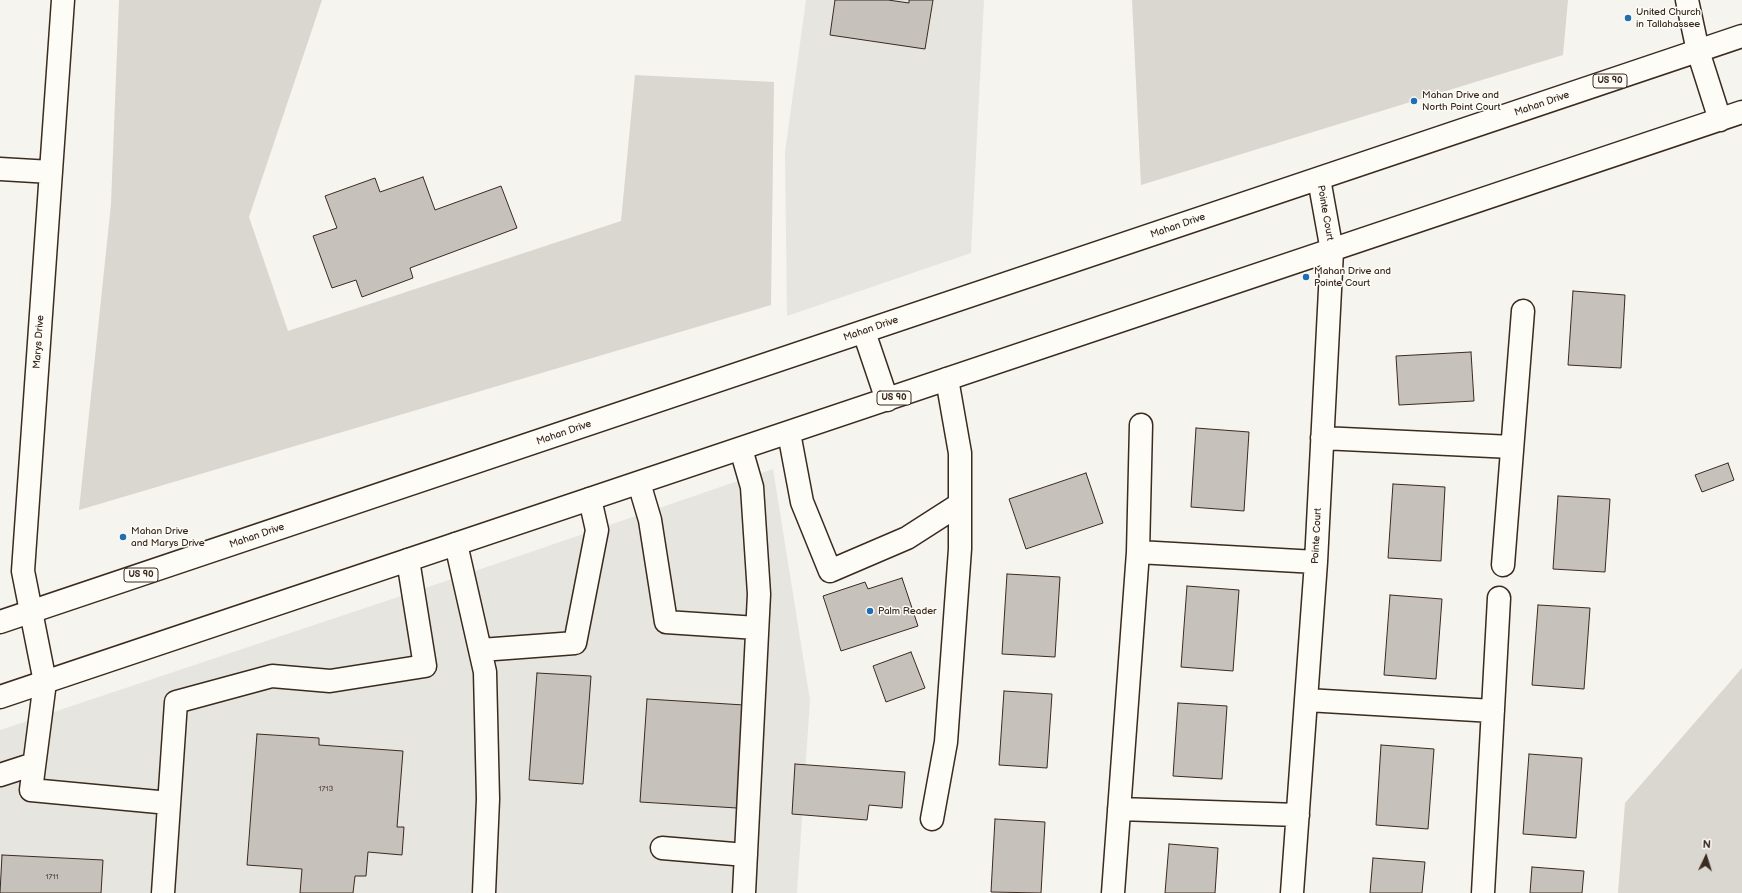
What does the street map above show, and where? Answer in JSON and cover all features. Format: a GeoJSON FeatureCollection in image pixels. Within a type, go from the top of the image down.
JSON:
{"type":"FeatureCollection","features":[{"type":"Feature","properties":{"kind":"main road","name":"Marys Drive"},"geometry":{"type":"LineString","coordinates":[[63,0],[23,571],[45,682],[31,790],[169,803]]}},
{"type":"Feature","properties":{"kind":"main road"},"geometry":{"type":"LineString","coordinates":[[1687,0],[1698,51],[1720,120]]}},
{"type":"Feature","properties":{"kind":"main road","name":"Mahan Drive"},"geometry":{"type":"LineString","coordinates":[[0,622],[1742,36]]}},
{"type":"Feature","properties":{"kind":"main road","name":"US 90"},"geometry":{"type":"LineString","coordinates":[[0,697],[1332,251],[1742,112]]}},
{"type":"Feature","properties":{"kind":"main road"},"geometry":{"type":"LineString","coordinates":[[0,169],[51,172]]}},
{"type":"Feature","properties":{"kind":"main road","name":"Pointe Court"},"geometry":{"type":"LineString","coordinates":[[1292,893],[1316,562],[1332,251],[1319,179]]}},
{"type":"Feature","properties":{"kind":"main road"},"geometry":{"type":"LineString","coordinates":[[1503,564],[1523,311]]}},
{"type":"Feature","properties":{"kind":"main road"},"geometry":{"type":"LineString","coordinates":[[864,332],[887,400]]}},
{"type":"Feature","properties":{"kind":"main road"},"geometry":{"type":"LineString","coordinates":[[932,819],[946,742],[960,549],[960,453],[947,379]]}},
{"type":"Feature","properties":{"kind":"main road"},"geometry":{"type":"LineString","coordinates":[[1113,893],[1138,552],[1141,425]]}},
{"type":"Feature","properties":{"kind":"main road"},"geometry":{"type":"LineString","coordinates":[[789,433],[802,502],[830,571],[906,538],[960,504]]}},
{"type":"Feature","properties":{"kind":"main road"},"geometry":{"type":"LineString","coordinates":[[1322,438],[1512,447]]}},
{"type":"Feature","properties":{"kind":"main road"},"geometry":{"type":"LineString","coordinates":[[741,449],[752,487],[759,594],[744,893]]}},
{"type":"Feature","properties":{"kind":"main road"},"geometry":{"type":"LineString","coordinates":[[639,483],[650,520],[666,622],[757,628]]}},
{"type":"Feature","properties":{"kind":"main road"},"geometry":{"type":"LineString","coordinates":[[481,650],[575,643],[597,530],[590,499]]}},
{"type":"Feature","properties":{"kind":"main road"},"geometry":{"type":"LineString","coordinates":[[456,544],[485,672],[488,799],[484,893]]}},
{"type":"Feature","properties":{"kind":"main road"},"geometry":{"type":"LineString","coordinates":[[1138,552],[1316,562]]}},
{"type":"Feature","properties":{"kind":"main road"},"geometry":{"type":"LineString","coordinates":[[163,893],[176,702],[272,676],[330,681],[425,666],[408,560]]}},
{"type":"Feature","properties":{"kind":"main road"},"geometry":{"type":"LineString","coordinates":[[1483,893],[1499,598]]}},
{"type":"Feature","properties":{"kind":"main road"},"geometry":{"type":"LineString","coordinates":[[1307,700],[1493,711]]}},
{"type":"Feature","properties":{"kind":"main road"},"geometry":{"type":"LineString","coordinates":[[0,775],[34,764]]}},
{"type":"Feature","properties":{"kind":"main road"},"geometry":{"type":"LineString","coordinates":[[1119,808],[1298,815]]}},
{"type":"Feature","properties":{"kind":"main road"},"geometry":{"type":"LineString","coordinates":[[662,848],[746,855]]}},
{"type":"Feature","properties":{"kind":"shaded area"},"geometry":{"type":"Polygon","coordinates":[[[119,0],[322,0],[249,217],[288,331],[621,221],[635,75],[774,82],[771,305],[79,510],[111,204],[119,0]]]}},
{"type":"Feature","properties":{"kind":"shaded area"},"geometry":{"type":"Polygon","coordinates":[[[806,0],[984,0],[971,253],[787,316],[785,152],[806,0]]]}},
{"type":"Feature","properties":{"kind":"shaded area"},"geometry":{"type":"Polygon","coordinates":[[[1132,0],[1568,0],[1563,55],[1141,185],[1132,0]]]}},
{"type":"Feature","properties":{"kind":"shaded area"},"geometry":{"type":"Polygon","coordinates":[[[773,469],[810,700],[797,893],[0,893],[0,730],[443,582],[773,469]]]}},
{"type":"Feature","properties":{"kind":"shaded area"},"geometry":{"type":"Polygon","coordinates":[[[1742,668],[1742,893],[1618,893],[1625,803],[1742,668]]]}},
{"type":"Feature","properties":{"kind":"building"},"geometry":{"type":"Polygon","coordinates":[[[835,0],[888,0],[909,3],[909,0],[933,0],[925,49],[830,35],[835,0]]]}},
{"type":"Feature","properties":{"kind":"building"},"geometry":{"type":"Polygon","coordinates":[[[423,177],[435,210],[501,186],[517,228],[410,268],[413,278],[362,297],[356,280],[332,288],[313,236],[337,228],[325,196],[375,178],[380,192],[423,177]]]}},
{"type":"Feature","properties":{"kind":"building"},"geometry":{"type":"Polygon","coordinates":[[[1573,291],[1625,295],[1621,368],[1568,365],[1573,291]]]}},
{"type":"Feature","properties":{"kind":"building"},"geometry":{"type":"Polygon","coordinates":[[[1471,352],[1474,401],[1399,405],[1396,356],[1471,352]]]}},
{"type":"Feature","properties":{"kind":"building"},"geometry":{"type":"Polygon","coordinates":[[[1196,428],[1249,432],[1244,511],[1191,507],[1196,428]]]}},
{"type":"Feature","properties":{"kind":"building"},"geometry":{"type":"Polygon","coordinates":[[[1728,463],[1734,480],[1702,492],[1695,475],[1728,463]]]}},
{"type":"Feature","properties":{"kind":"building"},"geometry":{"type":"Polygon","coordinates":[[[1086,473],[1103,523],[1026,549],[1009,499],[1086,473]]]}},
{"type":"Feature","properties":{"kind":"building"},"geometry":{"type":"Polygon","coordinates":[[[1393,484],[1445,487],[1441,561],[1388,558],[1393,484]]]}},
{"type":"Feature","properties":{"kind":"building"},"geometry":{"type":"Polygon","coordinates":[[[1558,496],[1610,499],[1605,572],[1553,569],[1558,496]]]}},
{"type":"Feature","properties":{"kind":"building"},"geometry":{"type":"Polygon","coordinates":[[[1007,574],[1060,577],[1055,657],[1002,654],[1007,574]]]}},
{"type":"Feature","properties":{"kind":"building","name":"Palm Reader"},"geometry":{"type":"Polygon","coordinates":[[[902,578],[918,626],[841,651],[823,596],[865,582],[868,589],[902,578]]]}},
{"type":"Feature","properties":{"kind":"building"},"geometry":{"type":"Polygon","coordinates":[[[1187,586],[1239,590],[1233,671],[1181,667],[1187,586]]]}},
{"type":"Feature","properties":{"kind":"building"},"geometry":{"type":"Polygon","coordinates":[[[1390,595],[1442,599],[1436,679],[1384,675],[1390,595]]]}},
{"type":"Feature","properties":{"kind":"building"},"geometry":{"type":"Polygon","coordinates":[[[1538,605],[1590,608],[1584,689],[1532,685],[1538,605]]]}},
{"type":"Feature","properties":{"kind":"building"},"geometry":{"type":"Polygon","coordinates":[[[911,652],[925,688],[886,702],[873,666],[911,652]]]}},
{"type":"Feature","properties":{"kind":"building"},"geometry":{"type":"Polygon","coordinates":[[[537,673],[591,676],[583,784],[529,780],[537,673]]]}},
{"type":"Feature","properties":{"kind":"building"},"geometry":{"type":"Polygon","coordinates":[[[1004,691],[1052,694],[1047,768],[999,765],[1004,691]]]}},
{"type":"Feature","properties":{"kind":"building"},"geometry":{"type":"Polygon","coordinates":[[[647,699],[744,705],[737,808],[640,802],[647,699]]]}},
{"type":"Feature","properties":{"kind":"building"},"geometry":{"type":"Polygon","coordinates":[[[1178,703],[1227,706],[1222,779],[1173,776],[1178,703]]]}},
{"type":"Feature","properties":{"kind":"building"},"geometry":{"type":"Polygon","coordinates":[[[257,734],[319,738],[319,745],[403,751],[397,827],[404,827],[402,855],[368,852],[366,876],[355,876],[353,893],[300,893],[302,869],[247,865],[257,734]]]}},
{"type":"Feature","properties":{"kind":"building"},"geometry":{"type":"Polygon","coordinates":[[[1381,745],[1434,749],[1428,829],[1376,825],[1381,745]]]}},
{"type":"Feature","properties":{"kind":"building"},"geometry":{"type":"Polygon","coordinates":[[[1529,754],[1582,758],[1576,838],[1523,834],[1529,754]]]}},
{"type":"Feature","properties":{"kind":"building"},"geometry":{"type":"Polygon","coordinates":[[[795,764],[905,772],[902,808],[869,805],[867,820],[792,814],[795,764]]]}},
{"type":"Feature","properties":{"kind":"building"},"geometry":{"type":"Polygon","coordinates":[[[995,819],[1045,822],[1041,893],[991,892],[995,819]]]}},
{"type":"Feature","properties":{"kind":"building"},"geometry":{"type":"Polygon","coordinates":[[[1169,844],[1218,848],[1215,893],[1165,893],[1169,844]]]}},
{"type":"Feature","properties":{"kind":"building"},"geometry":{"type":"Polygon","coordinates":[[[2,855],[103,860],[101,893],[0,893],[2,855]]]}},
{"type":"Feature","properties":{"kind":"building"},"geometry":{"type":"Polygon","coordinates":[[[1373,858],[1425,862],[1422,893],[1370,893],[1373,858]]]}},
{"type":"Feature","properties":{"kind":"building"},"geometry":{"type":"Polygon","coordinates":[[[1532,867],[1584,871],[1582,893],[1530,893],[1532,867]]]}},
{"type":"Feature","properties":{"kind":"place","name":"United Church in Tallahassee"},"geometry":{"type":"Point","coordinates":[1628,18]}},
{"type":"Feature","properties":{"kind":"place","name":"Mahan Drive and North Point Court"},"geometry":{"type":"Point","coordinates":[1414,101]}},
{"type":"Feature","properties":{"kind":"place","name":"Mahan Drive and Pointe Court"},"geometry":{"type":"Point","coordinates":[1306,277]}},
{"type":"Feature","properties":{"kind":"place","name":"Mahan Drive and Marys Drive"},"geometry":{"type":"Point","coordinates":[123,537]}},
{"type":"Feature","properties":{"kind":"place","name":"Palm Reader"},"geometry":{"type":"Point","coordinates":[870,611]}}]}
